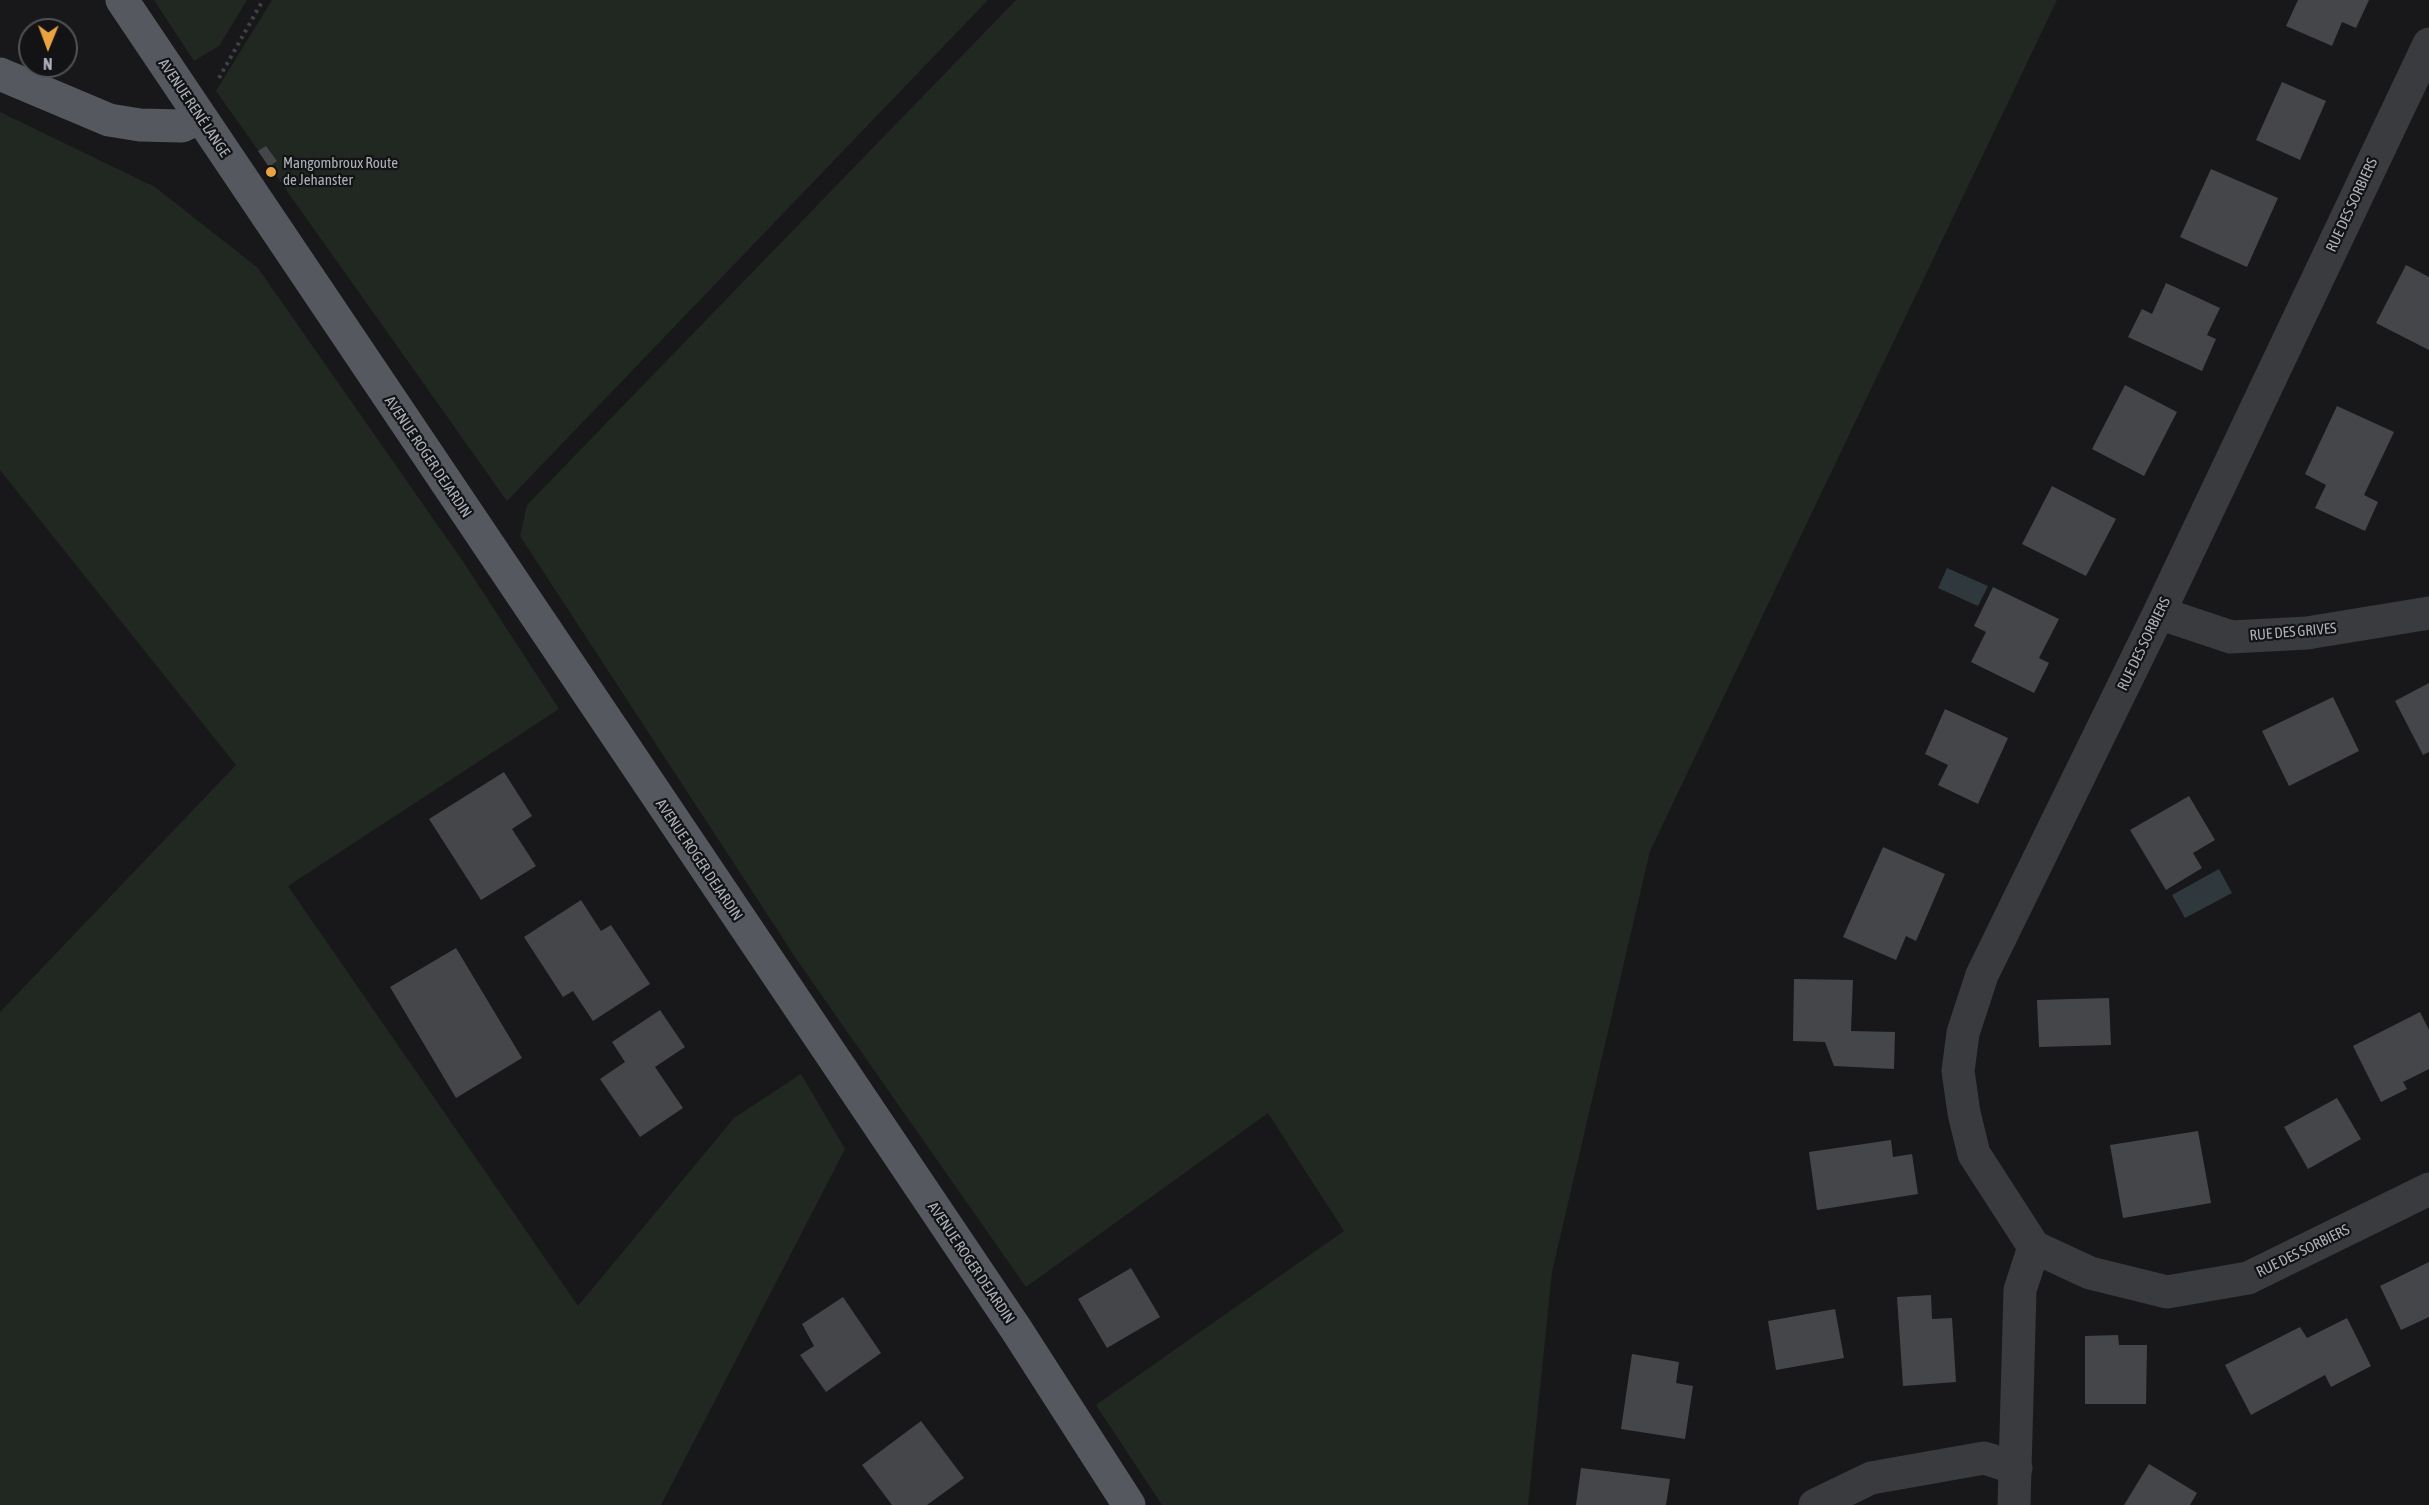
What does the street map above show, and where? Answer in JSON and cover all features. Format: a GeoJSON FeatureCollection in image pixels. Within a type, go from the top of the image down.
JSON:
{"type":"FeatureCollection","features":[{"type":"Feature","properties":{"kind":"main road","name":"AVENUE RENÉ LANGE"},"geometry":{"type":"LineString","coordinates":[[122,0],[267,216]]}},
{"type":"Feature","properties":{"kind":"main road"},"geometry":{"type":"LineString","coordinates":[[0,74],[110,120],[140,125],[182,126],[200,117]]}},
{"type":"Feature","properties":{"kind":"main road","name":"AVENUE ROGER DEJARDIN"},"geometry":{"type":"LineString","coordinates":[[267,216],[1016,1329],[1129,1505]]}},
{"type":"Feature","properties":{"kind":"street","name":"RUE DES SORBIERS"},"geometry":{"type":"LineString","coordinates":[[2429,44],[2159,613],[1982,975],[1963,1033],[1958,1071],[1974,1155],[2034,1247],[2090,1273],[2167,1292],[2248,1278],[2429,1189]]}},
{"type":"Feature","properties":{"kind":"street","name":"RUE DES GRIVES"},"geometry":{"type":"LineString","coordinates":[[2159,613],[2230,637],[2307,633],[2429,613]]}},
{"type":"Feature","properties":{"kind":"street"},"geometry":{"type":"LineString","coordinates":[[2014,1505],[2020,1290],[2034,1247]]}},
{"type":"Feature","properties":{"kind":"street"},"geometry":{"type":"LineString","coordinates":[[1815,1505],[1871,1478],[1984,1458],[2016,1468]]}},
{"type":"Feature","properties":{"kind":"path"},"geometry":{"type":"LineString","coordinates":[[236,45],[262,0]]}},
{"type":"Feature","properties":{"kind":"shaded area"},"geometry":{"type":"Polygon","coordinates":[[[154,0],[247,0],[219,46],[194,61],[154,0]]]}},
{"type":"Feature","properties":{"kind":"shaded area"},"geometry":{"type":"Polygon","coordinates":[[[272,0],[988,0],[507,501],[216,91],[272,0]]]}},
{"type":"Feature","properties":{"kind":"shaded area"},"geometry":{"type":"Polygon","coordinates":[[[1016,0],[2057,0],[1650,851],[1552,1272],[1528,1505],[1162,1505],[1096,1405],[1344,1231],[1268,1113],[1026,1287],[799,963],[520,536],[527,505],[1016,0]]]}},
{"type":"Feature","properties":{"kind":"shaded area"},"geometry":{"type":"Polygon","coordinates":[[[0,112],[155,187],[258,268],[464,563],[559,709],[288,886],[578,1306],[734,1118],[801,1074],[845,1149],[661,1505],[0,1505],[0,1012],[236,765],[0,470],[0,112]]]}},
{"type":"Feature","properties":{"kind":"shaded area"},"geometry":{"type":"Polygon","coordinates":[[[1947,568],[1988,586],[1978,606],[1938,588],[1947,568]]]}},
{"type":"Feature","properties":{"kind":"shaded area"},"geometry":{"type":"Polygon","coordinates":[[[2219,869],[2232,893],[2185,918],[2172,895],[2219,869]]]}},
{"type":"Feature","properties":{"kind":"building"},"geometry":{"type":"Polygon","coordinates":[[[2298,0],[2369,0],[2356,28],[2342,22],[2332,46],[2286,26],[2298,0]]]}},
{"type":"Feature","properties":{"kind":"building"},"geometry":{"type":"Polygon","coordinates":[[[2282,82],[2326,101],[2300,160],[2256,140],[2282,82]]]}},
{"type":"Feature","properties":{"kind":"building"},"geometry":{"type":"Polygon","coordinates":[[[266,146],[277,161],[269,167],[258,151],[266,146]]]}},
{"type":"Feature","properties":{"kind":"building"},"geometry":{"type":"Polygon","coordinates":[[[2211,169],[2278,198],[2247,267],[2180,237],[2211,169]]]}},
{"type":"Feature","properties":{"kind":"building"},"geometry":{"type":"Polygon","coordinates":[[[2406,265],[2429,277],[2429,350],[2376,323],[2406,265]]]}},
{"type":"Feature","properties":{"kind":"building"},"geometry":{"type":"Polygon","coordinates":[[[2166,283],[2220,308],[2207,335],[2216,339],[2202,371],[2128,337],[2142,309],[2152,314],[2166,283]]]}},
{"type":"Feature","properties":{"kind":"building"},"geometry":{"type":"Polygon","coordinates":[[[2125,385],[2177,412],[2144,476],[2092,449],[2125,385]]]}},
{"type":"Feature","properties":{"kind":"building"},"geometry":{"type":"Polygon","coordinates":[[[2337,406],[2394,432],[2364,495],[2378,502],[2365,531],[2315,508],[2326,485],[2305,474],[2337,406]]]}},
{"type":"Feature","properties":{"kind":"building"},"geometry":{"type":"Polygon","coordinates":[[[2052,486],[2116,519],[2086,576],[2022,544],[2052,486]]]}},
{"type":"Feature","properties":{"kind":"building"},"geometry":{"type":"Polygon","coordinates":[[[1993,587],[2059,619],[2039,658],[2049,663],[2034,693],[1971,662],[1986,632],[1974,626],[1993,587]]]}},
{"type":"Feature","properties":{"kind":"building"},"geometry":{"type":"Polygon","coordinates":[[[2429,683],[2429,752],[2423,755],[2395,701],[2429,683]]]}},
{"type":"Feature","properties":{"kind":"building"},"geometry":{"type":"Polygon","coordinates":[[[2333,697],[2359,751],[2289,786],[2262,731],[2333,697]]]}},
{"type":"Feature","properties":{"kind":"building"},"geometry":{"type":"Polygon","coordinates":[[[1945,709],[2008,738],[1978,804],[1938,785],[1948,765],[1925,754],[1945,709]]]}},
{"type":"Feature","properties":{"kind":"building"},"geometry":{"type":"Polygon","coordinates":[[[504,772],[532,816],[512,829],[536,866],[481,900],[429,819],[504,772]]]}},
{"type":"Feature","properties":{"kind":"building"},"geometry":{"type":"Polygon","coordinates":[[[2189,796],[2215,840],[2193,853],[2202,868],[2166,890],[2130,830],[2189,796]]]}},
{"type":"Feature","properties":{"kind":"building"},"geometry":{"type":"Polygon","coordinates":[[[1883,847],[1945,874],[1916,941],[1906,936],[1896,960],[1843,937],[1883,847]]]}},
{"type":"Feature","properties":{"kind":"building"},"geometry":{"type":"Polygon","coordinates":[[[581,900],[601,931],[611,925],[650,984],[593,1021],[573,991],[563,997],[524,937],[581,900]]]}},
{"type":"Feature","properties":{"kind":"building"},"geometry":{"type":"Polygon","coordinates":[[[456,948],[522,1058],[456,1098],[390,987],[456,948]]]}},
{"type":"Feature","properties":{"kind":"building"},"geometry":{"type":"Polygon","coordinates":[[[1794,979],[1853,980],[1851,1031],[1895,1032],[1894,1069],[1834,1066],[1825,1042],[1793,1041],[1794,979]]]}},
{"type":"Feature","properties":{"kind":"building"},"geometry":{"type":"Polygon","coordinates":[[[2109,998],[2111,1045],[2039,1047],[2037,1000],[2109,998]]]}},
{"type":"Feature","properties":{"kind":"building"},"geometry":{"type":"Polygon","coordinates":[[[660,1010],[685,1047],[655,1067],[683,1108],[640,1137],[600,1079],[625,1062],[612,1042],[660,1010]]]}},
{"type":"Feature","properties":{"kind":"building"},"geometry":{"type":"Polygon","coordinates":[[[2420,1012],[2429,1030],[2429,1069],[2403,1082],[2407,1089],[2381,1102],[2353,1046],[2420,1012]]]}},
{"type":"Feature","properties":{"kind":"building"},"geometry":{"type":"Polygon","coordinates":[[[2337,1098],[2361,1139],[2308,1169],[2284,1127],[2337,1098]]]}},
{"type":"Feature","properties":{"kind":"building"},"geometry":{"type":"Polygon","coordinates":[[[2198,1131],[2211,1203],[2123,1218],[2110,1145],[2198,1131]]]}},
{"type":"Feature","properties":{"kind":"building"},"geometry":{"type":"Polygon","coordinates":[[[1891,1140],[1893,1157],[1912,1154],[1918,1194],[1817,1210],[1809,1152],[1891,1140]]]}},
{"type":"Feature","properties":{"kind":"building"},"geometry":{"type":"Polygon","coordinates":[[[2429,1262],[2429,1317],[2401,1330],[2380,1286],[2429,1262]]]}},
{"type":"Feature","properties":{"kind":"building"},"geometry":{"type":"Polygon","coordinates":[[[1131,1268],[1160,1317],[1107,1348],[1078,1299],[1131,1268]]]}},
{"type":"Feature","properties":{"kind":"building"},"geometry":{"type":"Polygon","coordinates":[[[1931,1295],[1932,1319],[1952,1318],[1956,1382],[1903,1386],[1897,1297],[1931,1295]]]}},
{"type":"Feature","properties":{"kind":"building"},"geometry":{"type":"Polygon","coordinates":[[[843,1297],[881,1353],[826,1392],[800,1355],[814,1346],[802,1324],[843,1297]]]}},
{"type":"Feature","properties":{"kind":"building"},"geometry":{"type":"Polygon","coordinates":[[[1835,1309],[1844,1358],[1776,1370],[1768,1321],[1835,1309]]]}},
{"type":"Feature","properties":{"kind":"building"},"geometry":{"type":"Polygon","coordinates":[[[2347,1318],[2371,1366],[2331,1387],[2325,1375],[2251,1415],[2225,1365],[2300,1327],[2307,1338],[2347,1318]]]}},
{"type":"Feature","properties":{"kind":"building"},"geometry":{"type":"Polygon","coordinates":[[[2118,1335],[2119,1345],[2147,1345],[2146,1404],[2085,1404],[2085,1336],[2118,1335]]]}},
{"type":"Feature","properties":{"kind":"building"},"geometry":{"type":"Polygon","coordinates":[[[1632,1354],[1679,1362],[1676,1383],[1693,1386],[1685,1439],[1621,1429],[1632,1354]]]}},
{"type":"Feature","properties":{"kind":"building"},"geometry":{"type":"Polygon","coordinates":[[[921,1421],[964,1478],[927,1505],[892,1505],[862,1465],[921,1421]]]}},
{"type":"Feature","properties":{"kind":"building"},"geometry":{"type":"Polygon","coordinates":[[[2149,1464],[2197,1493],[2190,1505],[2124,1505],[2149,1464]]]}},
{"type":"Feature","properties":{"kind":"building"},"geometry":{"type":"Polygon","coordinates":[[[1581,1468],[1670,1479],[1666,1505],[1576,1505],[1581,1468]]]}},
{"type":"Feature","properties":{"kind":"place","name":"Mangombroux Route de Jehanster"},"geometry":{"type":"Point","coordinates":[271,172]}}]}
